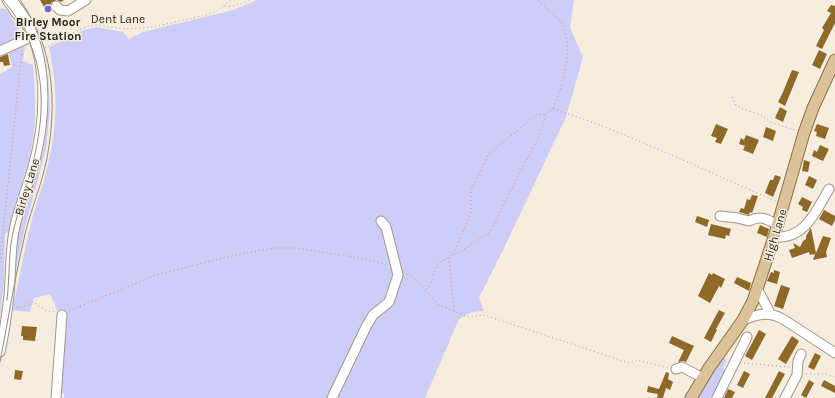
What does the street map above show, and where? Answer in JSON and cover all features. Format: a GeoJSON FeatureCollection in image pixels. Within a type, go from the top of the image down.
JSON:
{"type":"FeatureCollection","features":[{"type":"Feature","properties":{"kind":"main road","name":"High Lane"},"geometry":{"type":"LineString","coordinates":[[691,398],[743,320],[758,290],[804,133],[813,108],[835,60]]}},
{"type":"Feature","properties":{"kind":"street","name":"Birley Lane"},"geometry":{"type":"LineString","coordinates":[[6,0],[16,13],[27,23]]}},
{"type":"Feature","properties":{"kind":"street","name":"Birley Lane"},"geometry":{"type":"LineString","coordinates":[[0,352],[9,296],[14,230],[33,168],[40,131],[42,97],[42,77],[38,50],[22,10],[14,0]]}},
{"type":"Feature","properties":{"kind":"street"},"geometry":{"type":"LineString","coordinates":[[56,6],[60,10],[68,11],[86,0]]}},
{"type":"Feature","properties":{"kind":"street"},"geometry":{"type":"LineString","coordinates":[[0,51],[33,36]]}},
{"type":"Feature","properties":{"kind":"street"},"geometry":{"type":"LineString","coordinates":[[774,237],[788,237],[796,233],[810,222],[829,189]]}},
{"type":"Feature","properties":{"kind":"street"},"geometry":{"type":"LineString","coordinates":[[720,216],[749,221],[756,218],[762,218],[778,224]]}},
{"type":"Feature","properties":{"kind":"street"},"geometry":{"type":"LineString","coordinates":[[332,398],[373,315],[389,302],[398,274],[386,227],[380,221]]}},
{"type":"Feature","properties":{"kind":"street"},"geometry":{"type":"LineString","coordinates":[[758,290],[770,313]]}},
{"type":"Feature","properties":{"kind":"street"},"geometry":{"type":"LineString","coordinates":[[743,320],[759,314],[770,313],[783,318],[835,353]]}},
{"type":"Feature","properties":{"kind":"street"},"geometry":{"type":"LineString","coordinates":[[56,398],[62,315]]}},
{"type":"Feature","properties":{"kind":"street"},"geometry":{"type":"LineString","coordinates":[[716,398],[747,337]]}},
{"type":"Feature","properties":{"kind":"street"},"geometry":{"type":"LineString","coordinates":[[785,398],[797,371],[798,361],[801,354]]}},
{"type":"Feature","properties":{"kind":"street"},"geometry":{"type":"LineString","coordinates":[[676,368],[682,368],[703,378]]}},
{"type":"Feature","properties":{"kind":"path"},"geometry":{"type":"LineString","coordinates":[[224,6],[232,0]]}},
{"type":"Feature","properties":{"kind":"path"},"geometry":{"type":"LineString","coordinates":[[224,6],[235,6],[249,0]]}},
{"type":"Feature","properties":{"kind":"path"},"geometry":{"type":"LineString","coordinates":[[453,255],[471,212],[471,190],[488,155],[536,115],[546,114],[553,109],[560,91],[568,56],[567,39],[562,23],[538,0]]}},
{"type":"Feature","properties":{"kind":"path","name":"Dent Lane"},"geometry":{"type":"LineString","coordinates":[[38,50],[88,26],[96,25],[125,29],[153,27],[206,15],[217,11],[224,6]]}},
{"type":"Feature","properties":{"kind":"path"},"geometry":{"type":"LineString","coordinates":[[0,262],[23,45]]}},
{"type":"Feature","properties":{"kind":"path"},"geometry":{"type":"LineString","coordinates":[[732,97],[736,105],[741,108],[760,115],[770,122],[804,133]]}},
{"type":"Feature","properties":{"kind":"path"},"geometry":{"type":"LineString","coordinates":[[553,109],[640,141],[784,204]]}},
{"type":"Feature","properties":{"kind":"path"},"geometry":{"type":"LineString","coordinates":[[425,289],[430,286],[437,264],[489,233],[540,134],[546,114]]}},
{"type":"Feature","properties":{"kind":"path"},"geometry":{"type":"LineString","coordinates":[[12,308],[20,308],[33,302],[46,310],[62,315],[156,275],[235,255],[275,248],[296,248],[366,259],[396,267],[413,277],[439,306],[469,317],[484,315],[499,319],[629,363],[636,360],[658,366],[676,368]]}},
{"type":"Feature","properties":{"kind":"path"},"geometry":{"type":"LineString","coordinates":[[449,257],[454,311]]}},
{"type":"Feature","properties":{"kind":"path"},"geometry":{"type":"LineString","coordinates":[[735,362],[825,374],[835,377]]}},
{"type":"Feature","properties":{"kind":"shaded area"},"geometry":{"type":"Polygon","coordinates":[[[257,0],[574,0],[570,28],[583,57],[566,117],[479,298],[484,311],[472,312],[459,319],[425,398],[64,398],[64,393],[55,392],[60,316],[50,294],[34,298],[30,312],[12,310],[31,223],[51,152],[56,108],[54,78],[49,47],[84,30],[97,27],[123,32],[129,39],[143,32],[233,10],[257,0]]]}},
{"type":"Feature","properties":{"kind":"shaded area"},"geometry":{"type":"Polygon","coordinates":[[[0,9],[6,10],[19,28],[17,35],[12,40],[0,46],[0,9]]]}},
{"type":"Feature","properties":{"kind":"shaded area"},"geometry":{"type":"Polygon","coordinates":[[[25,46],[23,61],[33,65],[35,124],[27,166],[9,231],[5,234],[4,280],[0,318],[0,74],[12,67],[8,50],[25,46]]]}},
{"type":"Feature","properties":{"kind":"shaded area"},"geometry":{"type":"Polygon","coordinates":[[[42,56],[45,56],[50,109],[46,149],[25,227],[14,280],[17,235],[23,210],[40,157],[44,132],[45,106],[42,56]]]}},
{"type":"Feature","properties":{"kind":"shaded area"},"geometry":{"type":"Polygon","coordinates":[[[721,356],[727,360],[723,368],[726,370],[712,398],[698,398],[721,356]]]}},
{"type":"Feature","properties":{"kind":"building"},"geometry":{"type":"Polygon","coordinates":[[[40,0],[57,0],[52,2],[50,5],[51,9],[47,12],[40,0]]]}},
{"type":"Feature","properties":{"kind":"building"},"geometry":{"type":"Polygon","coordinates":[[[831,5],[835,6],[835,23],[822,49],[816,46],[824,30],[822,28],[831,13],[827,11],[831,5]]]}},
{"type":"Feature","properties":{"kind":"building"},"geometry":{"type":"Polygon","coordinates":[[[819,50],[827,54],[820,69],[812,65],[819,50]]]}},
{"type":"Feature","properties":{"kind":"building"},"geometry":{"type":"Polygon","coordinates":[[[8,54],[10,65],[4,66],[3,62],[0,62],[0,57],[8,54]]]}},
{"type":"Feature","properties":{"kind":"building"},"geometry":{"type":"Polygon","coordinates":[[[792,70],[799,72],[785,106],[778,102],[792,70]]]}},
{"type":"Feature","properties":{"kind":"building"},"geometry":{"type":"Polygon","coordinates":[[[780,107],[787,111],[783,122],[775,118],[780,107]]]}},
{"type":"Feature","properties":{"kind":"building"},"geometry":{"type":"Polygon","coordinates":[[[716,124],[728,129],[721,144],[715,142],[717,138],[711,136],[716,124]]]}},
{"type":"Feature","properties":{"kind":"building"},"geometry":{"type":"Polygon","coordinates":[[[817,124],[829,128],[825,139],[816,136],[817,132],[814,131],[817,124]]]}},
{"type":"Feature","properties":{"kind":"building"},"geometry":{"type":"Polygon","coordinates":[[[766,127],[776,131],[773,141],[763,137],[766,127]]]}},
{"type":"Feature","properties":{"kind":"building"},"geometry":{"type":"Polygon","coordinates":[[[746,135],[759,140],[753,154],[743,150],[745,146],[739,144],[741,138],[744,140],[746,135]]]}},
{"type":"Feature","properties":{"kind":"building"},"geometry":{"type":"Polygon","coordinates":[[[820,145],[829,149],[823,161],[812,156],[814,150],[817,152],[820,145]]]}},
{"type":"Feature","properties":{"kind":"building"},"geometry":{"type":"Polygon","coordinates":[[[804,160],[810,162],[808,172],[802,171],[804,160]]]}},
{"type":"Feature","properties":{"kind":"building"},"geometry":{"type":"Polygon","coordinates":[[[775,175],[781,177],[773,197],[765,193],[770,180],[773,180],[775,175]]]}},
{"type":"Feature","properties":{"kind":"building"},"geometry":{"type":"Polygon","coordinates":[[[809,176],[817,180],[813,189],[805,185],[809,176]]]}},
{"type":"Feature","properties":{"kind":"building"},"geometry":{"type":"Polygon","coordinates":[[[752,195],[758,196],[752,213],[750,212],[749,215],[739,212],[741,208],[744,209],[747,199],[750,200],[752,195]]]}},
{"type":"Feature","properties":{"kind":"building"},"geometry":{"type":"Polygon","coordinates":[[[802,197],[812,202],[807,212],[802,210],[803,207],[798,204],[802,197]]]}},
{"type":"Feature","properties":{"kind":"building"},"geometry":{"type":"Polygon","coordinates":[[[824,210],[835,216],[832,226],[819,219],[824,210]]]}},
{"type":"Feature","properties":{"kind":"building"},"geometry":{"type":"Polygon","coordinates":[[[697,216],[709,220],[707,227],[695,222],[697,216]]]}},
{"type":"Feature","properties":{"kind":"building"},"geometry":{"type":"Polygon","coordinates":[[[711,224],[731,229],[729,236],[726,235],[725,239],[708,235],[711,224]]]}},
{"type":"Feature","properties":{"kind":"building"},"geometry":{"type":"Polygon","coordinates":[[[760,225],[769,229],[767,237],[757,233],[760,225]]]}},
{"type":"Feature","properties":{"kind":"building"},"geometry":{"type":"Polygon","coordinates":[[[811,228],[816,253],[823,236],[831,238],[826,252],[827,257],[813,260],[815,254],[810,255],[809,252],[792,258],[789,250],[795,248],[793,243],[800,247],[811,228]]]}},
{"type":"Feature","properties":{"kind":"building"},"geometry":{"type":"Polygon","coordinates":[[[774,270],[780,272],[777,284],[767,281],[771,272],[774,273],[774,270]]]}},
{"type":"Feature","properties":{"kind":"building"},"geometry":{"type":"Polygon","coordinates":[[[709,273],[712,275],[713,273],[725,279],[721,288],[719,286],[710,303],[698,296],[709,273]]]}},
{"type":"Feature","properties":{"kind":"building"},"geometry":{"type":"Polygon","coordinates":[[[737,277],[751,283],[749,291],[734,283],[737,277]]]}},
{"type":"Feature","properties":{"kind":"building"},"geometry":{"type":"Polygon","coordinates":[[[781,285],[790,288],[783,309],[774,306],[781,285]]]}},
{"type":"Feature","properties":{"kind":"building"},"geometry":{"type":"Polygon","coordinates":[[[719,310],[725,313],[711,342],[704,338],[719,310]]]}},
{"type":"Feature","properties":{"kind":"building"},"geometry":{"type":"Polygon","coordinates":[[[22,326],[37,327],[35,341],[23,340],[23,336],[21,336],[22,326]]]}},
{"type":"Feature","properties":{"kind":"building"},"geometry":{"type":"Polygon","coordinates":[[[759,330],[766,334],[752,360],[745,356],[759,330]]]}},
{"type":"Feature","properties":{"kind":"building"},"geometry":{"type":"Polygon","coordinates":[[[672,336],[694,346],[686,362],[678,362],[684,350],[669,343],[672,336]]]}},
{"type":"Feature","properties":{"kind":"building"},"geometry":{"type":"Polygon","coordinates":[[[792,336],[799,341],[786,364],[778,359],[792,336]]]}},
{"type":"Feature","properties":{"kind":"building"},"geometry":{"type":"Polygon","coordinates":[[[815,353],[821,356],[814,370],[808,367],[815,353]]]}},
{"type":"Feature","properties":{"kind":"building"},"geometry":{"type":"Polygon","coordinates":[[[15,370],[23,371],[21,380],[14,379],[15,370]]]}},
{"type":"Feature","properties":{"kind":"building"},"geometry":{"type":"Polygon","coordinates":[[[744,371],[750,374],[743,388],[737,385],[744,371]]]}},
{"type":"Feature","properties":{"kind":"building"},"geometry":{"type":"Polygon","coordinates":[[[779,371],[785,374],[772,398],[765,398],[779,371]]]}},
{"type":"Feature","properties":{"kind":"building"},"geometry":{"type":"Polygon","coordinates":[[[666,372],[669,373],[668,379],[673,382],[670,390],[666,388],[663,398],[657,398],[658,394],[647,392],[648,386],[659,389],[666,372]]]}},
{"type":"Feature","properties":{"kind":"building"},"geometry":{"type":"Polygon","coordinates":[[[809,380],[814,383],[806,398],[801,395],[809,380]]]}},
{"type":"Feature","properties":{"kind":"building"},"geometry":{"type":"Polygon","coordinates":[[[824,380],[835,386],[835,393],[821,386],[824,380]]]}},
{"type":"Feature","properties":{"kind":"building"},"geometry":{"type":"Polygon","coordinates":[[[728,389],[735,392],[732,398],[724,398],[728,389]]]}},
{"type":"Feature","properties":{"kind":"tram line"},"geometry":{"type":"LineString","coordinates":[[3,0],[17,19],[28,38],[40,79],[41,100],[37,144],[12,237],[7,300]]}},
{"type":"Feature","properties":{"kind":"tram line"},"geometry":{"type":"LineString","coordinates":[[0,362],[25,234],[47,158],[52,117],[50,75],[46,55],[40,35],[18,0]]}},
{"type":"Feature","properties":{"kind":"place","name":"Birley Moor Fire Station"},"geometry":{"type":"Point","coordinates":[48,9]}}]}
